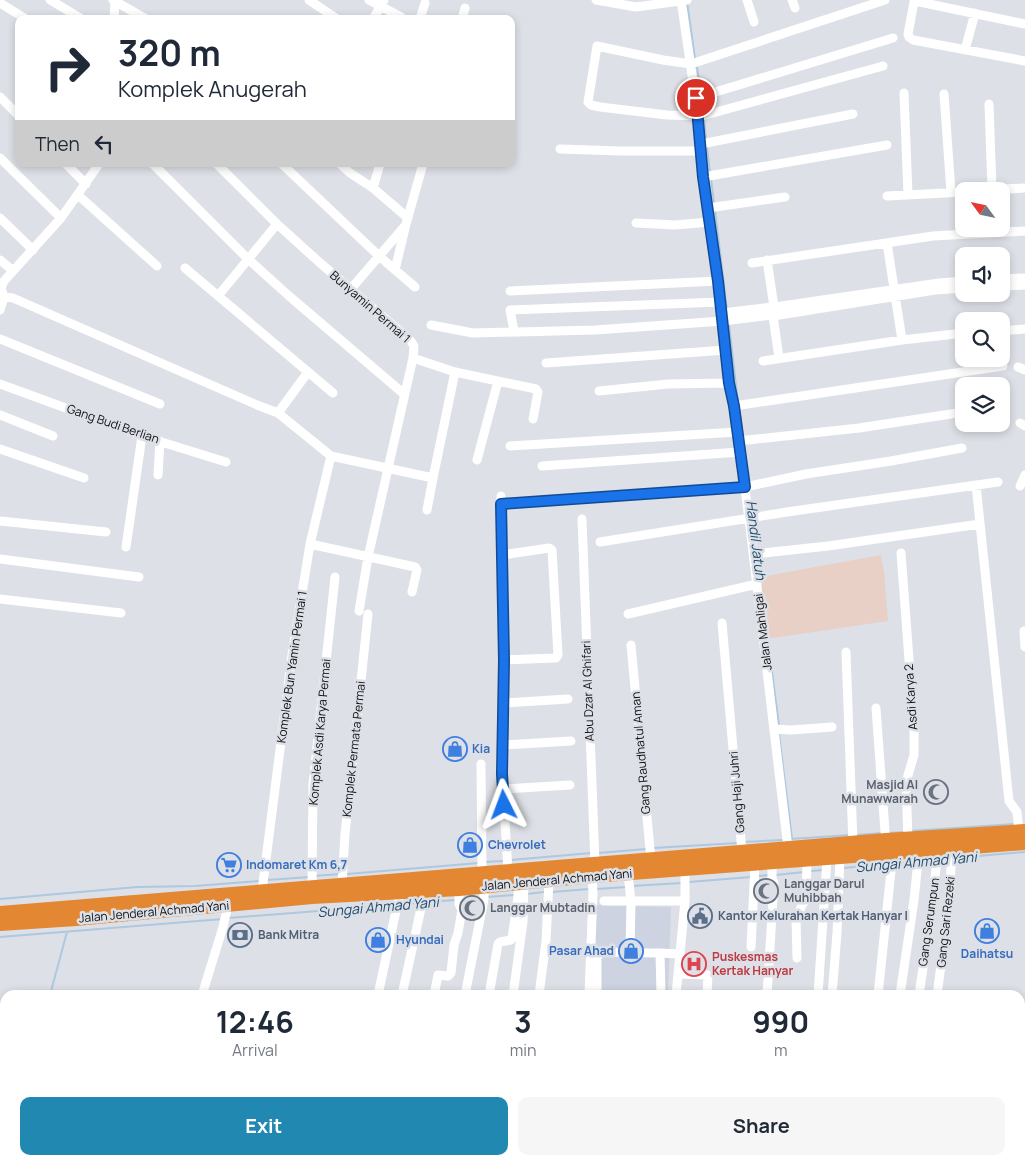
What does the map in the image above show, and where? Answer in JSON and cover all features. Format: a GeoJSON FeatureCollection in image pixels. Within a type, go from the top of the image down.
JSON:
{"type":"FeatureCollection","features":[{"type":"Feature","properties":{"kind":"highway","name":"Jalan Jenderal Achmad Yani"},"geometry":{"type":"LineString","coordinates":[[0,913],[263,884],[312,887],[342,885],[378,888],[398,900],[459,896],[507,862],[593,871],[629,883],[685,879],[833,866],[888,848],[908,833],[1021,831]]}},
{"type":"Feature","properties":{"kind":"highway","name":"Jalan Jenderal Achmad Yani"},"geometry":{"type":"LineString","coordinates":[[0,924],[76,919],[225,917],[378,888],[483,879],[521,891],[549,888],[650,852],[787,842],[853,838],[919,858],[944,856],[1021,831]]}},
{"type":"Feature","properties":{"kind":"street"},"geometry":{"type":"LineString","coordinates":[[50,0],[75,15]]}},
{"type":"Feature","properties":{"kind":"street"},"geometry":{"type":"LineString","coordinates":[[114,0],[114,15]]}},
{"type":"Feature","properties":{"kind":"street"},"geometry":{"type":"LineString","coordinates":[[114,0],[139,15]]}},
{"type":"Feature","properties":{"kind":"street"},"geometry":{"type":"LineString","coordinates":[[309,0],[331,15]]}},
{"type":"Feature","properties":{"kind":"street"},"geometry":{"type":"LineString","coordinates":[[369,0],[383,3],[398,15]]}},
{"type":"Feature","properties":{"kind":"street"},"geometry":{"type":"LineString","coordinates":[[596,0],[636,7],[684,1]]}},
{"type":"Feature","properties":{"kind":"street"},"geometry":{"type":"LineString","coordinates":[[747,0],[754,22]]}},
{"type":"Feature","properties":{"kind":"street"},"geometry":{"type":"LineString","coordinates":[[883,66],[703,116],[666,115],[591,105],[588,102],[597,46],[663,60],[695,63],[885,0]]}},
{"type":"Feature","properties":{"kind":"street","name":"Jalan Mahligai"},"geometry":{"type":"LineString","coordinates":[[684,1],[703,116],[708,177],[713,207],[710,222],[721,302],[729,383],[737,405],[740,452],[748,487],[752,518],[787,842]]}},
{"type":"Feature","properties":{"kind":"street"},"geometry":{"type":"LineString","coordinates":[[1025,24],[919,1],[914,2],[908,34],[909,38],[913,40],[1025,61]]}},
{"type":"Feature","properties":{"kind":"street"},"geometry":{"type":"LineString","coordinates":[[0,3],[20,15]]}},
{"type":"Feature","properties":{"kind":"street"},"geometry":{"type":"LineString","coordinates":[[376,15],[383,3]]}},
{"type":"Feature","properties":{"kind":"street"},"geometry":{"type":"LineString","coordinates":[[421,15],[425,3]]}},
{"type":"Feature","properties":{"kind":"street"},"geometry":{"type":"LineString","coordinates":[[463,15],[465,8]]}},
{"type":"Feature","properties":{"kind":"street"},"geometry":{"type":"LineString","coordinates":[[965,50],[975,13]]}},
{"type":"Feature","properties":{"kind":"street"},"geometry":{"type":"LineString","coordinates":[[700,97],[893,38]]}},
{"type":"Feature","properties":{"kind":"street"},"geometry":{"type":"LineString","coordinates":[[904,93],[908,195]]}},
{"type":"Feature","properties":{"kind":"street"},"geometry":{"type":"LineString","coordinates":[[944,94],[951,192]]}},
{"type":"Feature","properties":{"kind":"street"},"geometry":{"type":"LineString","coordinates":[[0,97],[15,112]]}},
{"type":"Feature","properties":{"kind":"street"},"geometry":{"type":"LineString","coordinates":[[989,104],[992,182]]}},
{"type":"Feature","properties":{"kind":"street"},"geometry":{"type":"LineString","coordinates":[[560,149],[620,151],[705,146],[853,114]]}},
{"type":"Feature","properties":{"kind":"street"},"geometry":{"type":"LineString","coordinates":[[708,177],[887,145]]}},
{"type":"Feature","properties":{"kind":"street"},"geometry":{"type":"LineString","coordinates":[[0,158],[61,218]]}},
{"type":"Feature","properties":{"kind":"street"},"geometry":{"type":"LineString","coordinates":[[69,167],[86,184]]}},
{"type":"Feature","properties":{"kind":"street"},"geometry":{"type":"LineString","coordinates":[[0,310],[4,297],[1,288],[2,280],[33,250],[61,218],[97,167]]}},
{"type":"Feature","properties":{"kind":"street"},"geometry":{"type":"LineString","coordinates":[[156,167],[248,259],[404,394]]}},
{"type":"Feature","properties":{"kind":"street","name":"Bunyamin Permai 1"},"geometry":{"type":"LineString","coordinates":[[220,167],[277,224],[350,290],[410,340],[414,346],[413,358],[368,557],[359,611]]}},
{"type":"Feature","properties":{"kind":"street"},"geometry":{"type":"LineString","coordinates":[[285,167],[379,256],[415,287]]}},
{"type":"Feature","properties":{"kind":"street"},"geometry":{"type":"LineString","coordinates":[[343,167],[373,188],[407,221]]}},
{"type":"Feature","properties":{"kind":"street"},"geometry":{"type":"LineString","coordinates":[[373,188],[379,167]]}},
{"type":"Feature","properties":{"kind":"street"},"geometry":{"type":"LineString","coordinates":[[395,270],[422,167]]}},
{"type":"Feature","properties":{"kind":"street"},"geometry":{"type":"LineString","coordinates":[[1010,189],[1025,188]]}},
{"type":"Feature","properties":{"kind":"street"},"geometry":{"type":"LineString","coordinates":[[887,196],[955,192]]}},
{"type":"Feature","properties":{"kind":"street"},"geometry":{"type":"LineString","coordinates":[[78,195],[157,266]]}},
{"type":"Feature","properties":{"kind":"street"},"geometry":{"type":"LineString","coordinates":[[713,207],[784,197]]}},
{"type":"Feature","properties":{"kind":"street"},"geometry":{"type":"LineString","coordinates":[[0,218],[33,250]]}},
{"type":"Feature","properties":{"kind":"street"},"geometry":{"type":"LineString","coordinates":[[350,290],[407,221]]}},
{"type":"Feature","properties":{"kind":"street"},"geometry":{"type":"LineString","coordinates":[[636,223],[675,225],[710,222]]}},
{"type":"Feature","properties":{"kind":"street"},"geometry":{"type":"LineString","coordinates":[[218,296],[277,224]]}},
{"type":"Feature","properties":{"kind":"street"},"geometry":{"type":"LineString","coordinates":[[752,263],[933,236],[1025,231]]}},
{"type":"Feature","properties":{"kind":"street"},"geometry":{"type":"LineString","coordinates":[[887,243],[902,340]]}},
{"type":"Feature","properties":{"kind":"street"},"geometry":{"type":"LineString","coordinates":[[0,260],[12,270]]}},
{"type":"Feature","properties":{"kind":"street"},"geometry":{"type":"LineString","coordinates":[[767,260],[779,358]]}},
{"type":"Feature","properties":{"kind":"street"},"geometry":{"type":"LineString","coordinates":[[185,268],[333,393]]}},
{"type":"Feature","properties":{"kind":"street"},"geometry":{"type":"LineString","coordinates":[[1010,279],[1025,278]]}},
{"type":"Feature","properties":{"kind":"street"},"geometry":{"type":"LineString","coordinates":[[510,291],[718,281]]}},
{"type":"Feature","properties":{"kind":"street"},"geometry":{"type":"LineString","coordinates":[[430,325],[473,333],[595,330],[774,311],[955,282]]}},
{"type":"Feature","properties":{"kind":"street"},"geometry":{"type":"LineString","coordinates":[[1010,286],[1025,285]]}},
{"type":"Feature","properties":{"kind":"street"},"geometry":{"type":"LineString","coordinates":[[894,293],[955,289]]}},
{"type":"Feature","properties":{"kind":"street"},"geometry":{"type":"LineString","coordinates":[[4,297],[13,298],[278,413],[331,456],[433,478]]}},
{"type":"Feature","properties":{"kind":"street"},"geometry":{"type":"LineString","coordinates":[[514,331],[510,310],[721,302]]}},
{"type":"Feature","properties":{"kind":"street"},"geometry":{"type":"LineString","coordinates":[[1010,330],[1025,329]]}},
{"type":"Feature","properties":{"kind":"street"},"geometry":{"type":"LineString","coordinates":[[763,361],[955,334]]}},
{"type":"Feature","properties":{"kind":"street"},"geometry":{"type":"LineString","coordinates":[[0,339],[160,404]]}},
{"type":"Feature","properties":{"kind":"street"},"geometry":{"type":"LineString","coordinates":[[546,363],[726,350]]}},
{"type":"Feature","properties":{"kind":"street"},"geometry":{"type":"LineString","coordinates":[[413,358],[455,372],[536,389],[538,391],[533,419]]}},
{"type":"Feature","properties":{"kind":"street"},"geometry":{"type":"LineString","coordinates":[[737,405],[996,367]]}},
{"type":"Feature","properties":{"kind":"street"},"geometry":{"type":"LineString","coordinates":[[278,413],[308,372]]}},
{"type":"Feature","properties":{"kind":"street"},"geometry":{"type":"LineString","coordinates":[[427,510],[455,372]]}},
{"type":"Feature","properties":{"kind":"street"},"geometry":{"type":"LineString","coordinates":[[477,460],[498,382]]}},
{"type":"Feature","properties":{"kind":"street"},"geometry":{"type":"LineString","coordinates":[[600,391],[668,384],[729,383]]}},
{"type":"Feature","properties":{"kind":"street","name":"Gang Budi Berlian"},"geometry":{"type":"LineString","coordinates":[[0,384],[142,436],[226,462]]}},
{"type":"Feature","properties":{"kind":"street"},"geometry":{"type":"LineString","coordinates":[[510,446],[740,439],[859,428],[955,413]]}},
{"type":"Feature","properties":{"kind":"street"},"geometry":{"type":"LineString","coordinates":[[0,415],[53,436]]}},
{"type":"Feature","properties":{"kind":"street"},"geometry":{"type":"LineString","coordinates":[[126,547],[142,436]]}},
{"type":"Feature","properties":{"kind":"street"},"geometry":{"type":"LineString","coordinates":[[158,475],[160,441]]}},
{"type":"Feature","properties":{"kind":"street"},"geometry":{"type":"LineString","coordinates":[[507,862],[502,745],[504,660],[501,500],[748,487],[806,474],[962,448]]}},
{"type":"Feature","properties":{"kind":"street"},"geometry":{"type":"LineString","coordinates":[[0,449],[84,478]]}},
{"type":"Feature","properties":{"kind":"street"},"geometry":{"type":"LineString","coordinates":[[542,466],[740,452]]}},
{"type":"Feature","properties":{"kind":"street","name":"Komplek Bun Yamin Permai 1"},"geometry":{"type":"LineString","coordinates":[[263,884],[292,655],[310,544],[331,456]]}},
{"type":"Feature","properties":{"kind":"street"},"geometry":{"type":"LineString","coordinates":[[1020,486],[1025,475]]}},
{"type":"Feature","properties":{"kind":"street"},"geometry":{"type":"LineString","coordinates":[[600,542],[998,482]]}},
{"type":"Feature","properties":{"kind":"street"},"geometry":{"type":"LineString","coordinates":[[976,485],[1009,801],[1017,812],[1021,831]]}},
{"type":"Feature","properties":{"kind":"street","name":"Abu Dzar Al Ghifari"},"geometry":{"type":"LineString","coordinates":[[582,519],[593,871],[589,990]]}},
{"type":"Feature","properties":{"kind":"street"},"geometry":{"type":"LineString","coordinates":[[0,521],[106,532]]}},
{"type":"Feature","properties":{"kind":"street"},"geometry":{"type":"LineString","coordinates":[[756,553],[828,546],[980,524]]}},
{"type":"Feature","properties":{"kind":"street"},"geometry":{"type":"LineString","coordinates":[[310,544],[416,568],[412,592]]}},
{"type":"Feature","properties":{"kind":"street"},"geometry":{"type":"LineString","coordinates":[[502,555],[550,548],[552,550],[558,655],[556,658],[504,660]]}},
{"type":"Feature","properties":{"kind":"street","name":"Asdi Karya 2"},"geometry":{"type":"LineString","coordinates":[[901,553],[914,745],[914,761],[906,782],[908,833]]}},
{"type":"Feature","properties":{"kind":"street"},"geometry":{"type":"LineString","coordinates":[[0,559],[139,577]]}},
{"type":"Feature","properties":{"kind":"street","name":"Komplek Asdi Karya Permai"},"geometry":{"type":"LineString","coordinates":[[312,887],[313,784],[335,577]]}},
{"type":"Feature","properties":{"kind":"street"},"geometry":{"type":"LineString","coordinates":[[628,614],[758,584]]}},
{"type":"Feature","properties":{"kind":"street"},"geometry":{"type":"LineString","coordinates":[[0,599],[121,613]]}},
{"type":"Feature","properties":{"kind":"street","name":"Komplek Permata Permai"},"geometry":{"type":"LineString","coordinates":[[342,885],[345,834],[368,614]]}},
{"type":"Feature","properties":{"kind":"street","name":"Gang Haji Juhri"},"geometry":{"type":"LineString","coordinates":[[722,623],[742,846]]}},
{"type":"Feature","properties":{"kind":"street"},"geometry":{"type":"LineString","coordinates":[[1024,630],[1025,647]]}},
{"type":"Feature","properties":{"kind":"street","name":"Gang Raudhatul Aman"},"geometry":{"type":"LineString","coordinates":[[631,645],[650,852]]}},
{"type":"Feature","properties":{"kind":"street"},"geometry":{"type":"LineString","coordinates":[[846,652],[853,838]]}},
{"type":"Feature","properties":{"kind":"street"},"geometry":{"type":"LineString","coordinates":[[503,703],[568,699]]}},
{"type":"Feature","properties":{"kind":"street"},"geometry":{"type":"LineString","coordinates":[[876,708],[888,848],[878,990]]}},
{"type":"Feature","properties":{"kind":"street"},"geometry":{"type":"LineString","coordinates":[[774,729],[791,730],[832,727]]}},
{"type":"Feature","properties":{"kind":"street"},"geometry":{"type":"LineString","coordinates":[[502,745],[571,741]]}},
{"type":"Feature","properties":{"kind":"street"},"geometry":{"type":"LineString","coordinates":[[466,990],[483,879],[482,764]]}},
{"type":"Feature","properties":{"kind":"street"},"geometry":{"type":"LineString","coordinates":[[503,789],[570,785]]}},
{"type":"Feature","properties":{"kind":"street","name":"Gang Serumpun"},"geometry":{"type":"LineString","coordinates":[[919,990],[931,914],[944,856]]}},
{"type":"Feature","properties":{"kind":"street","name":"Gang Sari Rezeki"},"geometry":{"type":"LineString","coordinates":[[938,990],[949,905],[944,856]]}},
{"type":"Feature","properties":{"kind":"street"},"geometry":{"type":"LineString","coordinates":[[901,990],[919,858]]}},
{"type":"Feature","properties":{"kind":"street"},"geometry":{"type":"LineString","coordinates":[[819,990],[833,866]]}},
{"type":"Feature","properties":{"kind":"street"},"geometry":{"type":"LineString","coordinates":[[832,990],[838,934],[833,866]]}},
{"type":"Feature","properties":{"kind":"street"},"geometry":{"type":"LineString","coordinates":[[797,958],[796,920],[806,900],[807,868]]}},
{"type":"Feature","properties":{"kind":"street"},"geometry":{"type":"LineString","coordinates":[[767,990],[774,883],[772,870]]}},
{"type":"Feature","properties":{"kind":"street"},"geometry":{"type":"LineString","coordinates":[[751,947],[754,872]]}},
{"type":"Feature","properties":{"kind":"street"},"geometry":{"type":"LineString","coordinates":[[676,990],[685,901],[685,879]]}},
{"type":"Feature","properties":{"kind":"street"},"geometry":{"type":"LineString","coordinates":[[629,883],[631,901],[630,952]]}},
{"type":"Feature","properties":{"kind":"street"},"geometry":{"type":"LineString","coordinates":[[540,990],[546,941],[549,888]]}},
{"type":"Feature","properties":{"kind":"street"},"geometry":{"type":"LineString","coordinates":[[490,990],[498,944],[512,938],[521,891]]}},
{"type":"Feature","properties":{"kind":"street"},"geometry":{"type":"LineString","coordinates":[[514,990],[523,922],[521,891]]}},
{"type":"Feature","properties":{"kind":"street"},"geometry":{"type":"LineString","coordinates":[[435,990],[438,975],[448,976],[451,974],[454,945],[462,910],[459,896]]}},
{"type":"Feature","properties":{"kind":"street"},"geometry":{"type":"LineString","coordinates":[[403,990],[423,899]]}},
{"type":"Feature","properties":{"kind":"street"},"geometry":{"type":"LineString","coordinates":[[379,990],[398,900]]}},
{"type":"Feature","properties":{"kind":"street"},"geometry":{"type":"LineString","coordinates":[[604,901],[685,901]]}},
{"type":"Feature","properties":{"kind":"street"},"geometry":{"type":"LineString","coordinates":[[203,990],[225,917]]}},
{"type":"Feature","properties":{"kind":"street"},"geometry":{"type":"LineString","coordinates":[[597,990],[598,958],[599,954],[603,952],[680,954]]}},
{"type":"Feature","properties":{"kind":"street"},"geometry":{"type":"LineString","coordinates":[[660,954],[661,990]]}},
{"type":"Feature","properties":{"kind":"street"},"geometry":{"type":"LineString","coordinates":[[707,990],[708,965]]}},
{"type":"Feature","properties":{"kind":"street"},"geometry":{"type":"LineString","coordinates":[[678,974],[708,975]]}},
{"type":"Feature","properties":{"kind":"shaded area"},"geometry":{"type":"Polygon","coordinates":[[[881,555],[888,621],[766,639],[760,577],[881,555]]]}},
{"type":"Feature","properties":{"kind":"shaded area","name":"Pasar Ahad"},"geometry":{"type":"Polygon","coordinates":[[[594,905],[671,907],[668,990],[591,990],[594,905]]]}},
{"type":"Feature","properties":{"kind":"waterway","name":"Handil Jatuh"},"geometry":{"type":"LineString","coordinates":[[687,2],[695,59]]}},
{"type":"Feature","properties":{"kind":"waterway","name":"Handil Jatuh"},"geometry":{"type":"LineString","coordinates":[[697,67],[701,94]]}},
{"type":"Feature","properties":{"kind":"waterway","name":"Handil Jatuh"},"geometry":{"type":"LineString","coordinates":[[701,99],[703,111]]}},
{"type":"Feature","properties":{"kind":"waterway","name":"Handil Jatuh"},"geometry":{"type":"LineString","coordinates":[[704,119],[706,139]]}},
{"type":"Feature","properties":{"kind":"waterway","name":"Handil Jatuh"},"geometry":{"type":"LineString","coordinates":[[707,146],[710,173]]}},
{"type":"Feature","properties":{"kind":"waterway","name":"Handil Jatuh"},"geometry":{"type":"LineString","coordinates":[[711,178],[714,203]]}},
{"type":"Feature","properties":{"kind":"waterway","name":"Handil Jatuh"},"geometry":{"type":"LineString","coordinates":[[715,210],[727,310]]}},
{"type":"Feature","properties":{"kind":"waterway","name":"Handil Jatuh"},"geometry":{"type":"LineString","coordinates":[[729,324],[738,403]]}},
{"type":"Feature","properties":{"kind":"waterway","name":"Handil Jatuh"},"geometry":{"type":"LineString","coordinates":[[739,408],[743,438]]}},
{"type":"Feature","properties":{"kind":"waterway","name":"Handil Jatuh"},"geometry":{"type":"LineString","coordinates":[[743,443],[745,458]]}},
{"type":"Feature","properties":{"kind":"waterway","name":"Handil Jatuh"},"geometry":{"type":"LineString","coordinates":[[762,594],[779,726]]}},
{"type":"Feature","properties":{"kind":"waterway","name":"Handil Jatuh"},"geometry":{"type":"LineString","coordinates":[[779,734],[792,839]]}},
{"type":"Feature","properties":{"kind":"waterway","name":"Sungai Ahmad Yani"},"geometry":{"type":"LineString","coordinates":[[910,831],[1015,824]]}},
{"type":"Feature","properties":{"kind":"waterway","name":"Sungai Ahmad Yani"},"geometry":{"type":"LineString","coordinates":[[888,833],[905,832]]}},
{"type":"Feature","properties":{"kind":"waterway","name":"Sungai Ahmad Yani"},"geometry":{"type":"LineString","coordinates":[[855,835],[883,833]]}},
{"type":"Feature","properties":{"kind":"waterway","name":"Sungai Ahmad Yani"},"geometry":{"type":"LineString","coordinates":[[790,839],[851,835]]}},
{"type":"Feature","properties":{"kind":"waterway","name":"Sungai Ahmad Yani"},"geometry":{"type":"LineString","coordinates":[[743,842],[783,840]]}},
{"type":"Feature","properties":{"kind":"waterway","name":"Sungai Ahmad Yani"},"geometry":{"type":"LineString","coordinates":[[653,848],[738,843]]}},
{"type":"Feature","properties":{"kind":"waterway","name":"Sungai Ahmad Yani"},"geometry":{"type":"LineString","coordinates":[[598,853],[646,849]]}},
{"type":"Feature","properties":{"kind":"waterway","name":"Sungai Ahmad Yani"},"geometry":{"type":"LineString","coordinates":[[955,858],[1025,852]]}},
{"type":"Feature","properties":{"kind":"waterway","name":"Sungai Ahmad Yani"},"geometry":{"type":"LineString","coordinates":[[511,860],[591,853]]}},
{"type":"Feature","properties":{"kind":"waterway","name":"Sungai Ahmad Yani"},"geometry":{"type":"LineString","coordinates":[[920,861],[933,860]]}},
{"type":"Feature","properties":{"kind":"waterway","name":"Sungai Ahmad Yani"},"geometry":{"type":"LineString","coordinates":[[484,862],[504,861]]}},
{"type":"Feature","properties":{"kind":"waterway","name":"Sungai Ahmad Yani"},"geometry":{"type":"LineString","coordinates":[[895,864],[916,862]]}},
{"type":"Feature","properties":{"kind":"waterway","name":"Sungai Ahmad Yani"},"geometry":{"type":"LineString","coordinates":[[347,874],[479,863]]}},
{"type":"Feature","properties":{"kind":"waterway","name":"Sungai Ahmad Yani"},"geometry":{"type":"LineString","coordinates":[[843,868],[888,864]]}},
{"type":"Feature","properties":{"kind":"waterway","name":"Sungai Ahmad Yani"},"geometry":{"type":"LineString","coordinates":[[811,871],[823,870]]}},
{"type":"Feature","properties":{"kind":"waterway","name":"Sungai Ahmad Yani"},"geometry":{"type":"LineString","coordinates":[[776,875],[804,872]]}},
{"type":"Feature","properties":{"kind":"waterway","name":"Sungai Ahmad Yani"},"geometry":{"type":"LineString","coordinates":[[314,876],[340,874]]}},
{"type":"Feature","properties":{"kind":"waterway","name":"Sungai Ahmad Yani"},"geometry":{"type":"LineString","coordinates":[[758,876],[769,875]]}},
{"type":"Feature","properties":{"kind":"waterway","name":"Sungai Ahmad Yani"},"geometry":{"type":"LineString","coordinates":[[267,880],[310,877]]}},
{"type":"Feature","properties":{"kind":"waterway","name":"Sungai Ahmad Yani"},"geometry":{"type":"LineString","coordinates":[[689,882],[751,877]]}},
{"type":"Feature","properties":{"kind":"waterway","name":"Sungai Ahmad Yani"},"geometry":{"type":"LineString","coordinates":[[0,899],[137,887],[195,886],[260,881]]}},
{"type":"Feature","properties":{"kind":"waterway","name":"Sungai Ahmad Yani"},"geometry":{"type":"LineString","coordinates":[[631,886],[682,883]]}},
{"type":"Feature","properties":{"kind":"waterway","name":"Sungai Ahmad Yani"},"geometry":{"type":"LineString","coordinates":[[596,889],[627,887]]}},
{"type":"Feature","properties":{"kind":"waterway","name":"Sungai Ahmad Yani"},"geometry":{"type":"LineString","coordinates":[[552,892],[589,889]]}},
{"type":"Feature","properties":{"kind":"waterway","name":"Sungai Ahmad Yani"},"geometry":{"type":"LineString","coordinates":[[527,894],[544,892]]}},
{"type":"Feature","properties":{"kind":"waterway","name":"Sungai Ahmad Yani"},"geometry":{"type":"LineString","coordinates":[[487,897],[514,895]]}},
{"type":"Feature","properties":{"kind":"waterway","name":"Sungai Ahmad Yani"},"geometry":{"type":"LineString","coordinates":[[462,899],[482,898]]}},
{"type":"Feature","properties":{"kind":"waterway","name":"Sungai Ahmad Yani"},"geometry":{"type":"LineString","coordinates":[[425,902],[457,900]]}},
{"type":"Feature","properties":{"kind":"waterway","name":"Sungai Ahmad Yani"},"geometry":{"type":"LineString","coordinates":[[400,904],[420,903]]}},
{"type":"Feature","properties":{"kind":"waterway","name":"Sungai Ahmad Yani"},"geometry":{"type":"LineString","coordinates":[[228,918],[395,905]]}},
{"type":"Feature","properties":{"kind":"waterway","name":"Sungai Ahmad Yani"},"geometry":{"type":"LineString","coordinates":[[0,937],[223,919]]}},
{"type":"Feature","properties":{"kind":"waterway"},"geometry":{"type":"LineString","coordinates":[[51,990],[67,932]]}},
{"type":"Feature","properties":{"kind":"place","name":"Kia"},"geometry":{"type":"Point","coordinates":[455,749]}},
{"type":"Feature","properties":{"kind":"place","name":"Masjid Al Munawwarah"},"geometry":{"type":"Point","coordinates":[936,792]}},
{"type":"Feature","properties":{"kind":"place","name":"Chevrolet"},"geometry":{"type":"Point","coordinates":[470,845]}},
{"type":"Feature","properties":{"kind":"place","name":"Indomaret Km 6,7"},"geometry":{"type":"Point","coordinates":[229,865]}},
{"type":"Feature","properties":{"kind":"place","name":"Langgar Darul Muhibbah"},"geometry":{"type":"Point","coordinates":[766,891]}},
{"type":"Feature","properties":{"kind":"place","name":"Langgar Mubtadin"},"geometry":{"type":"Point","coordinates":[472,908]}},
{"type":"Feature","properties":{"kind":"place","name":"Kantor Kelurahan Kertak Hanyar I"},"geometry":{"type":"Point","coordinates":[700,916]}},
{"type":"Feature","properties":{"kind":"place","name":"Daihatsu"},"geometry":{"type":"Point","coordinates":[987,931]}},
{"type":"Feature","properties":{"kind":"place","name":"Bank Mitra"},"geometry":{"type":"Point","coordinates":[240,935]}},
{"type":"Feature","properties":{"kind":"place","name":"Hyundai"},"geometry":{"type":"Point","coordinates":[378,940]}},
{"type":"Feature","properties":{"kind":"place","name":"Pasar Ahad"},"geometry":{"type":"Point","coordinates":[631,951]}},
{"type":"Feature","properties":{"kind":"place","name":"Puskesmas Kertak Hanyar"},"geometry":{"type":"Point","coordinates":[694,964]}},
{"type":"Feature","properties":{"kind":"route"},"geometry":{"type":"LineString","coordinates":[[504,805],[502,774],[504,660],[501,504],[536,500],[611,497],[745,487],[729,383],[718,281],[703,177],[696,98]]}}]}
